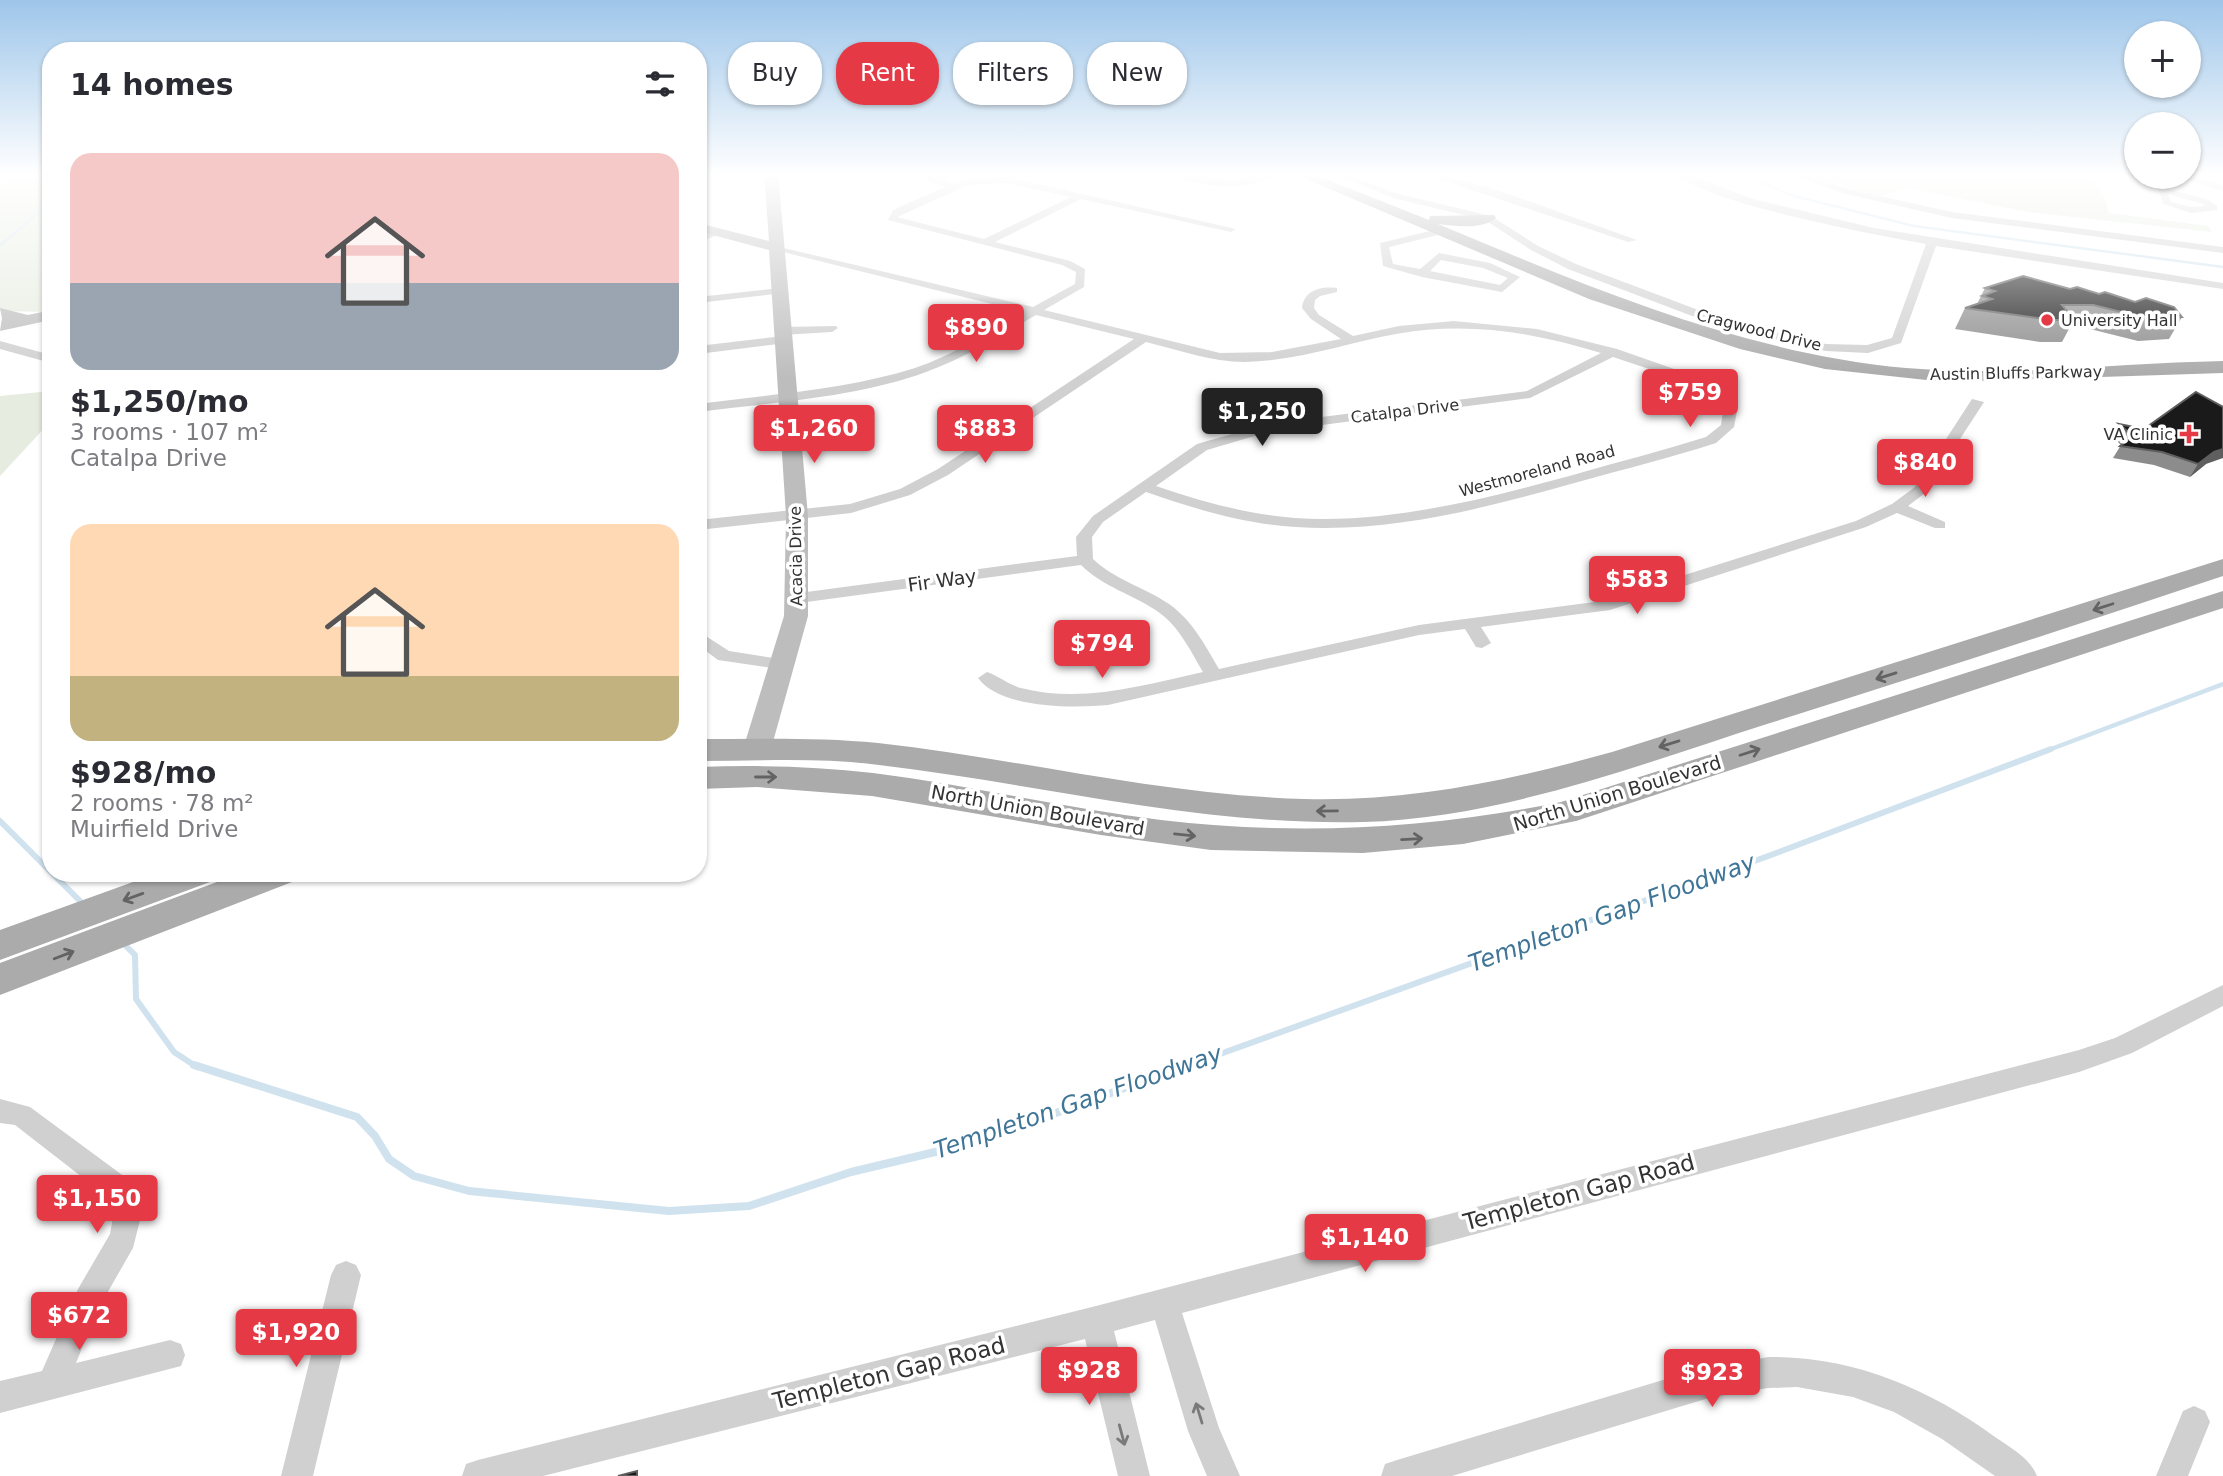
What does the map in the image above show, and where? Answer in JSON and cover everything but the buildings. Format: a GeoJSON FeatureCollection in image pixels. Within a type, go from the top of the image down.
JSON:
{"type":"FeatureCollection","features":[{"type":"Feature","properties":{"kind":"main road","name":"Austin Bluffs Parkway"},"geometry":{"type":"LineString","coordinates":[[1479,242],[1692,331],[1742,346],[1904,374],[1968,377],[2223,367]]}},
{"type":"Feature","properties":{"kind":"main road","name":"Austin Bluffs Parkway"},"geometry":{"type":"LineString","coordinates":[[1494,242],[1696,325],[1829,360],[1978,369],[2223,359]]}},
{"type":"Feature","properties":{"kind":"main road"},"geometry":{"type":"LineString","coordinates":[[1829,360],[1954,361],[2223,348]]}},
{"type":"Feature","properties":{"kind":"main road"},"geometry":{"type":"LineString","coordinates":[[1829,360],[1905,380],[1985,386],[2223,382]]}},
{"type":"Feature","properties":{"kind":"main road","name":"North Union Boulevard"},"geometry":{"type":"LineString","coordinates":[[707,750],[879,754],[1171,802],[1250,810],[1357,810],[1423,806],[1542,784],[2223,567]]}},
{"type":"Feature","properties":{"kind":"main road","name":"North Union Boulevard"},"geometry":{"type":"LineString","coordinates":[[707,778],[781,777],[886,784],[1158,832],[1227,839],[1278,842],[1429,838],[1494,829],[1564,813],[2223,599]]}},
{"type":"Feature","properties":{"kind":"main road"},"geometry":{"type":"LineString","coordinates":[[0,945],[172,882]]}},
{"type":"Feature","properties":{"kind":"main road"},"geometry":{"type":"LineString","coordinates":[[0,979],[255,882]]}},
{"type":"Feature","properties":{"kind":"street","name":"Acacia Drive"},"geometry":{"type":"LineString","coordinates":[[757,749],[799,598],[797,516],[775,242]]}},
{"type":"Feature","properties":{"kind":"street","name":"Westmoreland Road"},"geometry":{"type":"LineString","coordinates":[[782,242],[1036,312],[1205,355],[1249,359],[1276,357],[1424,326],[1472,321],[1553,334],[1613,352],[1706,387],[1718,395],[1730,411],[1727,428],[1711,440],[1694,446],[1465,509],[1416,518],[1336,523],[1255,518],[1204,507],[1143,486]]}},
{"type":"Feature","properties":{"kind":"street"},"geometry":{"type":"LineString","coordinates":[[707,407],[857,386],[920,370],[963,352],[1080,285],[1081,271],[1066,262],[991,242]]}},
{"type":"Feature","properties":{"kind":"street"},"geometry":{"type":"LineString","coordinates":[[1393,242],[1384,245],[1388,266],[1423,274],[1502,289],[1515,278],[1486,265],[1439,256],[1423,274]]}},
{"type":"Feature","properties":{"kind":"street","name":"Cragwood Drive"},"geometry":{"type":"LineString","coordinates":[[1529,242],[1545,254],[1688,312],[1768,336],[1837,348],[1874,347],[1897,340],[1931,243]]}},
{"type":"Feature","properties":{"kind":"street"},"geometry":{"type":"LineString","coordinates":[[1926,242],[2223,286]]}},
{"type":"Feature","properties":{"kind":"street"},"geometry":{"type":"LineString","coordinates":[[2161,242],[2223,250]]}},
{"type":"Feature","properties":{"kind":"street"},"geometry":{"type":"LineString","coordinates":[[1333,290],[1317,293],[1309,299],[1308,308],[1315,317],[1353,341]]}},
{"type":"Feature","properties":{"kind":"street"},"geometry":{"type":"LineString","coordinates":[[707,299],[779,291]]}},
{"type":"Feature","properties":{"kind":"street"},"geometry":{"type":"LineString","coordinates":[[6,322],[42,316]]}},
{"type":"Feature","properties":{"kind":"street"},"geometry":{"type":"LineString","coordinates":[[707,348],[832,328]]}},
{"type":"Feature","properties":{"kind":"street"},"geometry":{"type":"LineString","coordinates":[[707,524],[851,508],[924,484],[1143,339]]}},
{"type":"Feature","properties":{"kind":"street"},"geometry":{"type":"LineString","coordinates":[[0,345],[42,355]]}},
{"type":"Feature","properties":{"kind":"street","name":"Catalpa Drive"},"geometry":{"type":"LineString","coordinates":[[1085,560],[1083,548],[1089,528],[1186,455],[1219,440],[1267,428],[1530,394],[1613,352]]}},
{"type":"Feature","properties":{"kind":"street"},"geometry":{"type":"LineString","coordinates":[[987,678],[1014,693],[1089,702],[1419,630],[1573,612],[1636,596],[1861,524],[1897,507],[1920,490],[1977,402]]}},
{"type":"Feature","properties":{"kind":"street"},"geometry":{"type":"LineString","coordinates":[[1897,507],[1940,525]]}},
{"type":"Feature","properties":{"kind":"street"},"geometry":{"type":"LineString","coordinates":[[1779,551],[1795,561]]}},
{"type":"Feature","properties":{"kind":"street"},"geometry":{"type":"LineString","coordinates":[[1085,560],[1108,581],[1171,613],[1182,624],[1213,673]]}},
{"type":"Feature","properties":{"kind":"street","name":"Fir Way"},"geometry":{"type":"LineString","coordinates":[[799,598],[1085,560]]}},
{"type":"Feature","properties":{"kind":"street"},"geometry":{"type":"LineString","coordinates":[[1636,596],[1655,610]]}},
{"type":"Feature","properties":{"kind":"street"},"geometry":{"type":"LineString","coordinates":[[1470,623],[1482,643]]}},
{"type":"Feature","properties":{"kind":"street"},"geometry":{"type":"LineString","coordinates":[[707,643],[724,656],[780,664]]}},
{"type":"Feature","properties":{"kind":"street"},"geometry":{"type":"LineString","coordinates":[[1279,659],[1291,676]]}},
{"type":"Feature","properties":{"kind":"street","name":"Templeton Gap Road"},"geometry":{"type":"LineString","coordinates":[[478,1476],[1096,1321],[2079,1061],[2123,1046],[2223,995]]}},
{"type":"Feature","properties":{"kind":"street"},"geometry":{"type":"LineString","coordinates":[[0,1111],[21,1115],[118,1189],[128,1212],[123,1238],[88,1299],[51,1386]]}},
{"type":"Feature","properties":{"kind":"street"},"geometry":{"type":"LineString","coordinates":[[297,1476],[346,1275]]}},
{"type":"Feature","properties":{"kind":"street"},"geometry":{"type":"LineString","coordinates":[[1164,1301],[1204,1431],[1224,1476]]}},
{"type":"Feature","properties":{"kind":"street"},"geometry":{"type":"LineString","coordinates":[[1096,1321],[1134,1476]]}},
{"type":"Feature","properties":{"kind":"street"},"geometry":{"type":"LineString","coordinates":[[0,1397],[170,1355]]}},
{"type":"Feature","properties":{"kind":"street"},"geometry":{"type":"LineString","coordinates":[[1397,1476],[1712,1381],[1786,1372],[1824,1375],[1886,1392],[1944,1420],[2021,1476]]}},
{"type":"Feature","properties":{"kind":"street"},"geometry":{"type":"LineString","coordinates":[[2172,1476],[2194,1422]]}},
{"type":"Feature","properties":{"kind":"shaded area"},"geometry":{"type":"Polygon","coordinates":[[[0,242],[42,242],[42,312],[0,311],[0,242]]]}},
{"type":"Feature","properties":{"kind":"shaded area"},"geometry":{"type":"Polygon","coordinates":[[[42,392],[42,431],[0,476],[0,396],[42,392]]]}},
{"type":"Feature","properties":{"kind":"waterway","name":"Templeton Gap Floodway"},"geometry":{"type":"LineString","coordinates":[[0,245],[4,242]]}},
{"type":"Feature","properties":{"kind":"waterway"},"geometry":{"type":"LineString","coordinates":[[2034,242],[2223,267]]}},
{"type":"Feature","properties":{"kind":"waterway","name":"Templeton Gap Floodway"},"geometry":{"type":"LineString","coordinates":[[2046,751],[2223,684]]}},
{"type":"Feature","properties":{"kind":"waterway","name":"Templeton Gap Floodway"},"geometry":{"type":"LineString","coordinates":[[1184,1067],[1771,855],[2051,749]]}},
{"type":"Feature","properties":{"kind":"waterway","name":"Templeton Gap Floodway"},"geometry":{"type":"LineString","coordinates":[[0,821],[42,863]]}},
{"type":"Feature","properties":{"kind":"waterway","name":"Templeton Gap Floodway"},"geometry":{"type":"LineString","coordinates":[[61,882],[84,905]]}},
{"type":"Feature","properties":{"kind":"waterway","name":"Templeton Gap Floodway"},"geometry":{"type":"LineString","coordinates":[[121,941],[135,955],[136,999],[174,1052],[197,1067]]}},
{"type":"Feature","properties":{"kind":"waterway","name":"Templeton Gap Floodway"},"geometry":{"type":"LineString","coordinates":[[194,1065],[357,1117],[375,1136],[389,1159],[414,1176],[469,1191],[669,1211],[749,1206],[851,1172],[973,1143],[1188,1065]]}},
{"type":"Feature","properties":{"kind":"place","name":"University Hall"},"geometry":{"type":"Point","coordinates":[2047,320]}},
{"type":"Feature","properties":{"kind":"place","name":"VA Clinic"},"geometry":{"type":"Point","coordinates":[2189,434]}}]}
